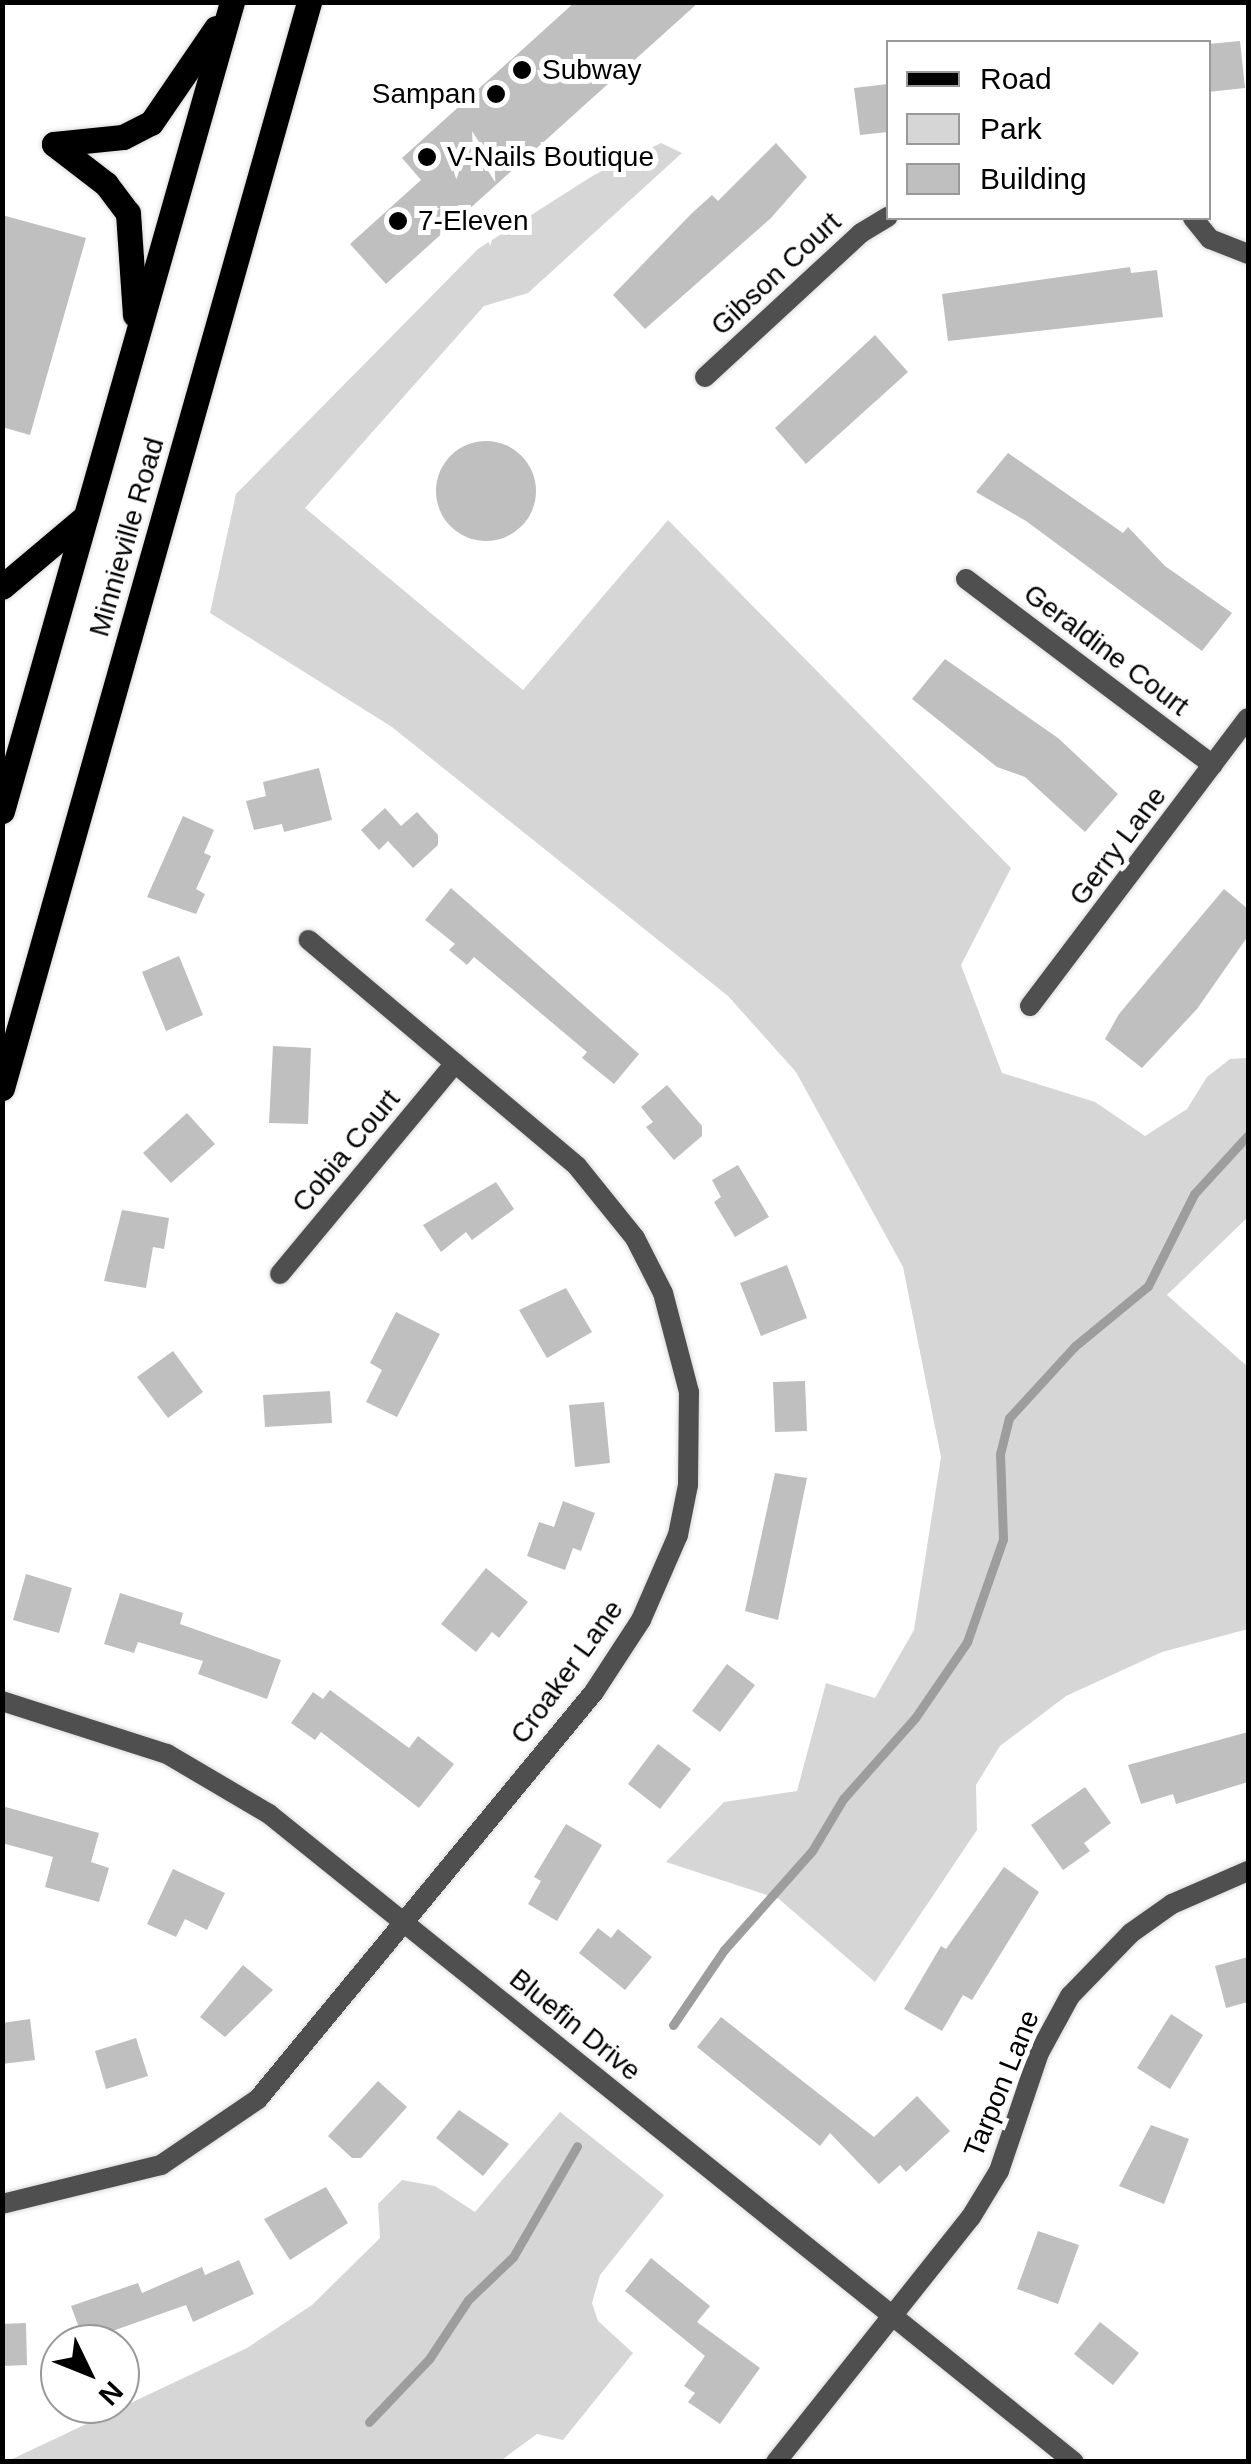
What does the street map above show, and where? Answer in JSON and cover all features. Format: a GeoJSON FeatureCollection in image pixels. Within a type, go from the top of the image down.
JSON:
{"type":"FeatureCollection","features":[{"type":"Feature","properties":{"kind":"main road"},"geometry":{"type":"LineString","coordinates":[[135,344],[128,213],[106,184],[54,144],[123,137],[151,123],[232,2]]}},
{"type":"Feature","properties":{"kind":"main road","name":"Minnieville Road"},"geometry":{"type":"LineString","coordinates":[[2,812],[232,2]]}},
{"type":"Feature","properties":{"kind":"main road","name":"Minnieville Road"},"geometry":{"type":"LineString","coordinates":[[2,1088],[309,2]]}},
{"type":"Feature","properties":{"kind":"main road"},"geometry":{"type":"LineString","coordinates":[[2,588],[89,513]]}},
{"type":"Feature","properties":{"kind":"street","name":"Gibson Court"},"geometry":{"type":"LineString","coordinates":[[705,378],[861,233],[886,219]]}},
{"type":"Feature","properties":{"kind":"street"},"geometry":{"type":"LineString","coordinates":[[1195,220],[1210,239],[1248,254]]}},
{"type":"Feature","properties":{"kind":"street","name":"Geraldine Court"},"geometry":{"type":"LineString","coordinates":[[966,579],[1214,764]]}},
{"type":"Feature","properties":{"kind":"street","name":"Gerry Lane"},"geometry":{"type":"LineString","coordinates":[[1030,1006],[1248,718]]}},
{"type":"Feature","properties":{"kind":"street","name":"Croaker Lane"},"geometry":{"type":"LineString","coordinates":[[2,2204],[130,2176],[199,2145],[279,2078],[594,1692],[642,1620],[678,1535],[692,1434],[679,1342],[635,1238],[577,1166],[309,940]]}},
{"type":"Feature","properties":{"kind":"street","name":"Cobia Court"},"geometry":{"type":"LineString","coordinates":[[280,1274],[455,1063]]}},
{"type":"Feature","properties":{"kind":"street","name":"Bluefin Drive"},"geometry":{"type":"LineString","coordinates":[[2,1701],[104,1730],[214,1778],[405,1924],[1074,2462]]}},
{"type":"Feature","properties":{"kind":"street","name":"Tarpon Lane"},"geometry":{"type":"LineString","coordinates":[[776,2462],[893,2316],[999,2170],[1038,2053],[1070,1996],[1131,1933],[1172,1904],[1248,1871]]}},
{"type":"Feature","properties":{"kind":"green space"},"geometry":{"type":"Polygon","coordinates":[[[661,143],[682,153],[528,293],[484,306],[305,508],[523,690],[668,520],[1011,868],[961,965],[1002,1073],[1095,1102],[1145,1136],[1187,1109],[1207,1077],[1230,1059],[1248,1058],[1248,1217],[1167,1295],[1248,1367],[1248,1629],[1162,1652],[1066,1696],[1000,1746],[976,1785],[977,1830],[875,1982],[779,1899],[666,1862],[724,1802],[797,1791],[826,1683],[875,1698],[914,1630],[941,1457],[903,1267],[796,1072],[728,996],[392,727],[210,613],[236,494],[478,249],[594,175],[661,143]]]}},
{"type":"Feature","properties":{"kind":"green space"},"geometry":{"type":"Polygon","coordinates":[[[560,2112],[664,2195],[600,2275],[592,2303],[598,2321],[633,2353],[563,2440],[537,2434],[499,2462],[8,2461],[86,2424],[140,2424],[140,2399],[247,2348],[312,2305],[380,2238],[378,2204],[402,2180],[435,2186],[475,2212],[560,2112]]]}},
{"type":"Feature","properties":{"kind":"building"},"geometry":{"type":"Polygon","coordinates":[[[575,2],[699,2],[386,284],[350,244],[421,180],[402,158],[575,2]]]}},
{"type":"Feature","properties":{"kind":"building"},"geometry":{"type":"Polygon","coordinates":[[[1240,41],[1245,88],[1211,92],[1211,44],[1240,41]]]}},
{"type":"Feature","properties":{"kind":"building"},"geometry":{"type":"Polygon","coordinates":[[[886,84],[886,132],[860,135],[854,88],[886,84]]]}},
{"type":"Feature","properties":{"kind":"building"},"geometry":{"type":"Polygon","coordinates":[[[776,143],[807,177],[771,218],[645,329],[613,295],[691,214],[712,195],[718,201],[776,143]]]}},
{"type":"Feature","properties":{"kind":"building"},"geometry":{"type":"Polygon","coordinates":[[[2,215],[86,238],[30,435],[2,427],[2,215]]]}},
{"type":"Feature","properties":{"kind":"building"},"geometry":{"type":"Polygon","coordinates":[[[1130,267],[1131,273],[1157,270],[1163,317],[948,341],[942,294],[1130,267]]]}},
{"type":"Feature","properties":{"kind":"building"},"geometry":{"type":"Polygon","coordinates":[[[875,335],[908,372],[806,464],[775,428],[875,335]]]}},
{"type":"Feature","properties":{"kind":"building"},"geometry":{"type":"Polygon","coordinates":[[[486,441],[505,445],[521,456],[532,472],[536,491],[532,510],[521,526],[505,537],[486,541],[467,537],[451,526],[440,510],[436,491],[440,472],[451,456],[467,445],[486,441]]]}},
{"type":"Feature","properties":{"kind":"building"},"geometry":{"type":"Polygon","coordinates":[[[1008,453],[1123,533],[1128,527],[1165,566],[1232,613],[1202,651],[1026,521],[976,492],[1008,453]]]}},
{"type":"Feature","properties":{"kind":"building"},"geometry":{"type":"Polygon","coordinates":[[[945,659],[1058,738],[1118,794],[1085,832],[1025,777],[997,767],[912,699],[945,659]]]}},
{"type":"Feature","properties":{"kind":"building"},"geometry":{"type":"Polygon","coordinates":[[[319,768],[332,820],[284,832],[282,824],[254,830],[246,801],[266,796],[263,782],[319,768]]]}},
{"type":"Feature","properties":{"kind":"building"},"geometry":{"type":"Polygon","coordinates":[[[385,808],[401,826],[417,812],[438,835],[438,845],[413,868],[388,841],[379,850],[361,830],[385,808]]]}},
{"type":"Feature","properties":{"kind":"building"},"geometry":{"type":"Polygon","coordinates":[[[183,816],[214,830],[204,853],[211,856],[196,889],[205,894],[196,914],[147,897],[183,816]]]}},
{"type":"Feature","properties":{"kind":"building"},"geometry":{"type":"Polygon","coordinates":[[[451,888],[639,1054],[614,1084],[582,1058],[587,1052],[474,957],[467,965],[449,950],[455,944],[425,920],[451,888]]]}},
{"type":"Feature","properties":{"kind":"building"},"geometry":{"type":"Polygon","coordinates":[[[1224,889],[1248,909],[1248,936],[1197,1009],[1142,1068],[1105,1039],[1119,1014],[1224,889]]]}},
{"type":"Feature","properties":{"kind":"building"},"geometry":{"type":"Polygon","coordinates":[[[179,956],[203,1015],[166,1031],[142,972],[179,956]]]}},
{"type":"Feature","properties":{"kind":"building"},"geometry":{"type":"Polygon","coordinates":[[[273,1046],[311,1048],[308,1124],[269,1123],[273,1046]]]}},
{"type":"Feature","properties":{"kind":"building"},"geometry":{"type":"Polygon","coordinates":[[[667,1085],[702,1126],[702,1136],[674,1160],[646,1127],[653,1122],[641,1107],[667,1085]]]}},
{"type":"Feature","properties":{"kind":"building"},"geometry":{"type":"Polygon","coordinates":[[[187,1113],[215,1144],[171,1183],[143,1153],[187,1113]]]}},
{"type":"Feature","properties":{"kind":"building"},"geometry":{"type":"Polygon","coordinates":[[[738,1165],[769,1217],[735,1237],[714,1202],[721,1197],[712,1180],[738,1165]]]}},
{"type":"Feature","properties":{"kind":"building"},"geometry":{"type":"Polygon","coordinates":[[[496,1182],[514,1209],[472,1240],[466,1232],[441,1252],[423,1225],[496,1182]]]}},
{"type":"Feature","properties":{"kind":"building"},"geometry":{"type":"Polygon","coordinates":[[[122,1210],[169,1218],[164,1249],[153,1247],[146,1288],[104,1281],[122,1210]]]}},
{"type":"Feature","properties":{"kind":"building"},"geometry":{"type":"Polygon","coordinates":[[[787,1265],[807,1318],[761,1336],[740,1283],[787,1265]]]}},
{"type":"Feature","properties":{"kind":"building"},"geometry":{"type":"Polygon","coordinates":[[[566,1288],[592,1332],[547,1358],[519,1310],[566,1288]]]}},
{"type":"Feature","properties":{"kind":"building"},"geometry":{"type":"Polygon","coordinates":[[[396,1312],[440,1334],[397,1417],[366,1402],[382,1370],[370,1363],[396,1312]]]}},
{"type":"Feature","properties":{"kind":"building"},"geometry":{"type":"Polygon","coordinates":[[[173,1351],[203,1392],[168,1418],[137,1377],[173,1351]]]}},
{"type":"Feature","properties":{"kind":"building"},"geometry":{"type":"Polygon","coordinates":[[[805,1381],[807,1431],[775,1432],[773,1382],[805,1381]]]}},
{"type":"Feature","properties":{"kind":"building"},"geometry":{"type":"Polygon","coordinates":[[[330,1391],[332,1423],[265,1427],[263,1395],[330,1391]]]}},
{"type":"Feature","properties":{"kind":"building"},"geometry":{"type":"Polygon","coordinates":[[[604,1402],[610,1463],[575,1467],[569,1405],[604,1402]]]}},
{"type":"Feature","properties":{"kind":"building"},"geometry":{"type":"Polygon","coordinates":[[[775,1473],[807,1478],[778,1620],[745,1611],[775,1473]]]}},
{"type":"Feature","properties":{"kind":"building"},"geometry":{"type":"Polygon","coordinates":[[[563,1501],[595,1513],[581,1551],[573,1548],[565,1570],[527,1556],[539,1522],[554,1527],[563,1501]]]}},
{"type":"Feature","properties":{"kind":"building"},"geometry":{"type":"Polygon","coordinates":[[[486,1568],[528,1602],[499,1638],[492,1632],[476,1652],[441,1624],[486,1568]]]}},
{"type":"Feature","properties":{"kind":"building"},"geometry":{"type":"Polygon","coordinates":[[[26,1574],[72,1588],[59,1633],[13,1620],[26,1574]]]}},
{"type":"Feature","properties":{"kind":"building"},"geometry":{"type":"Polygon","coordinates":[[[120,1593],[183,1613],[180,1624],[281,1660],[267,1699],[198,1674],[203,1661],[138,1642],[134,1653],[104,1644],[120,1593]]]}},
{"type":"Feature","properties":{"kind":"building"},"geometry":{"type":"Polygon","coordinates":[[[727,1664],[755,1685],[720,1732],[692,1711],[727,1664]]]}},
{"type":"Feature","properties":{"kind":"building"},"geometry":{"type":"Polygon","coordinates":[[[330,1690],[409,1748],[418,1736],[454,1764],[419,1808],[321,1732],[315,1740],[291,1723],[313,1692],[323,1699],[330,1690]]]}},
{"type":"Feature","properties":{"kind":"building"},"geometry":{"type":"Polygon","coordinates":[[[1248,1732],[1248,1782],[1176,1804],[1173,1794],[1141,1804],[1128,1765],[1248,1732]]]}},
{"type":"Feature","properties":{"kind":"building"},"geometry":{"type":"Polygon","coordinates":[[[658,1744],[691,1769],[660,1809],[628,1784],[658,1744]]]}},
{"type":"Feature","properties":{"kind":"building"},"geometry":{"type":"Polygon","coordinates":[[[1085,1787],[1111,1823],[1084,1843],[1090,1851],[1063,1870],[1031,1825],[1085,1787]]]}},
{"type":"Feature","properties":{"kind":"building"},"geometry":{"type":"Polygon","coordinates":[[[2,1806],[99,1833],[91,1862],[109,1868],[99,1902],[45,1887],[53,1857],[2,1843],[2,1806]]]}},
{"type":"Feature","properties":{"kind":"building"},"geometry":{"type":"Polygon","coordinates":[[[566,1824],[602,1845],[557,1921],[528,1904],[541,1881],[534,1877],[566,1824]]]}},
{"type":"Feature","properties":{"kind":"building"},"geometry":{"type":"Polygon","coordinates":[[[1004,1867],[1039,1892],[972,2000],[963,1995],[942,2031],[904,2009],[941,1946],[946,1949],[1004,1867]]]}},
{"type":"Feature","properties":{"kind":"building"},"geometry":{"type":"Polygon","coordinates":[[[173,1869],[225,1893],[207,1930],[185,1919],[176,1937],[147,1924],[173,1869]]]}},
{"type":"Feature","properties":{"kind":"building"},"geometry":{"type":"Polygon","coordinates":[[[598,1928],[611,1938],[618,1929],[652,1957],[625,1990],[579,1953],[598,1928]]]}},
{"type":"Feature","properties":{"kind":"building"},"geometry":{"type":"Polygon","coordinates":[[[1248,1957],[1248,2002],[1226,2008],[1215,1966],[1248,1957]]]}},
{"type":"Feature","properties":{"kind":"building"},"geometry":{"type":"Polygon","coordinates":[[[243,1965],[273,1990],[225,2037],[200,2017],[243,1965]]]}},
{"type":"Feature","properties":{"kind":"building"},"geometry":{"type":"Polygon","coordinates":[[[1171,2014],[1203,2035],[1170,2089],[1137,2068],[1171,2014]]]}},
{"type":"Feature","properties":{"kind":"building"},"geometry":{"type":"Polygon","coordinates":[[[721,2017],[874,2137],[917,2096],[950,2131],[906,2172],[900,2165],[879,2184],[830,2133],[820,2146],[697,2047],[721,2017]]]}},
{"type":"Feature","properties":{"kind":"building"},"geometry":{"type":"Polygon","coordinates":[[[30,2019],[35,2060],[2,2064],[2,2023],[30,2019]]]}},
{"type":"Feature","properties":{"kind":"building"},"geometry":{"type":"Polygon","coordinates":[[[136,2038],[148,2076],[106,2089],[95,2051],[136,2038]]]}},
{"type":"Feature","properties":{"kind":"building"},"geometry":{"type":"Polygon","coordinates":[[[378,2081],[407,2107],[361,2158],[352,2158],[328,2136],[378,2081]]]}},
{"type":"Feature","properties":{"kind":"building"},"geometry":{"type":"Polygon","coordinates":[[[459,2110],[509,2144],[483,2176],[436,2138],[459,2110]]]}},
{"type":"Feature","properties":{"kind":"building"},"geometry":{"type":"Polygon","coordinates":[[[1151,2125],[1189,2139],[1164,2204],[1119,2186],[1151,2125]]]}},
{"type":"Feature","properties":{"kind":"building"},"geometry":{"type":"Polygon","coordinates":[[[326,2187],[348,2223],[290,2260],[264,2219],[326,2187]]]}},
{"type":"Feature","properties":{"kind":"building"},"geometry":{"type":"Polygon","coordinates":[[[1038,2231],[1079,2245],[1058,2304],[1017,2289],[1038,2231]]]}},
{"type":"Feature","properties":{"kind":"building"},"geometry":{"type":"Polygon","coordinates":[[[651,2258],[710,2306],[697,2322],[760,2368],[720,2424],[688,2402],[695,2393],[684,2386],[705,2356],[625,2291],[651,2258]]]}},
{"type":"Feature","properties":{"kind":"building"},"geometry":{"type":"Polygon","coordinates":[[[239,2260],[254,2294],[193,2322],[186,2305],[132,2324],[78,2324],[71,2306],[138,2283],[142,2293],[202,2267],[205,2275],[239,2260]]]}},
{"type":"Feature","properties":{"kind":"building"},"geometry":{"type":"Polygon","coordinates":[[[1100,2322],[1139,2353],[1113,2385],[1074,2354],[1100,2322]]]}},
{"type":"Feature","properties":{"kind":"building"},"geometry":{"type":"Polygon","coordinates":[[[26,2323],[27,2365],[2,2366],[2,2324],[26,2323]]]}},
{"type":"Feature","properties":{"kind":"waterway"},"geometry":{"type":"LineString","coordinates":[[673,2025],[724,1950],[812,1851],[843,1799],[915,1718],[967,1642],[1003,1539],[1000,1454],[1009,1418],[1075,1346],[1148,1286],[1194,1194],[1248,1135]]}},
{"type":"Feature","properties":{"kind":"waterway"},"geometry":{"type":"LineString","coordinates":[[369,2422],[429,2359],[468,2300],[513,2257],[577,2146]]}},
{"type":"Feature","properties":{"kind":"place","name":"Subway"},"geometry":{"type":"Point","coordinates":[522,70]}},
{"type":"Feature","properties":{"kind":"place","name":"Sampan"},"geometry":{"type":"Point","coordinates":[496,94]}},
{"type":"Feature","properties":{"kind":"place","name":"V-Nails Boutique"},"geometry":{"type":"Point","coordinates":[427,157]}},
{"type":"Feature","properties":{"kind":"place","name":"7-Eleven"},"geometry":{"type":"Point","coordinates":[398,221]}}]}
